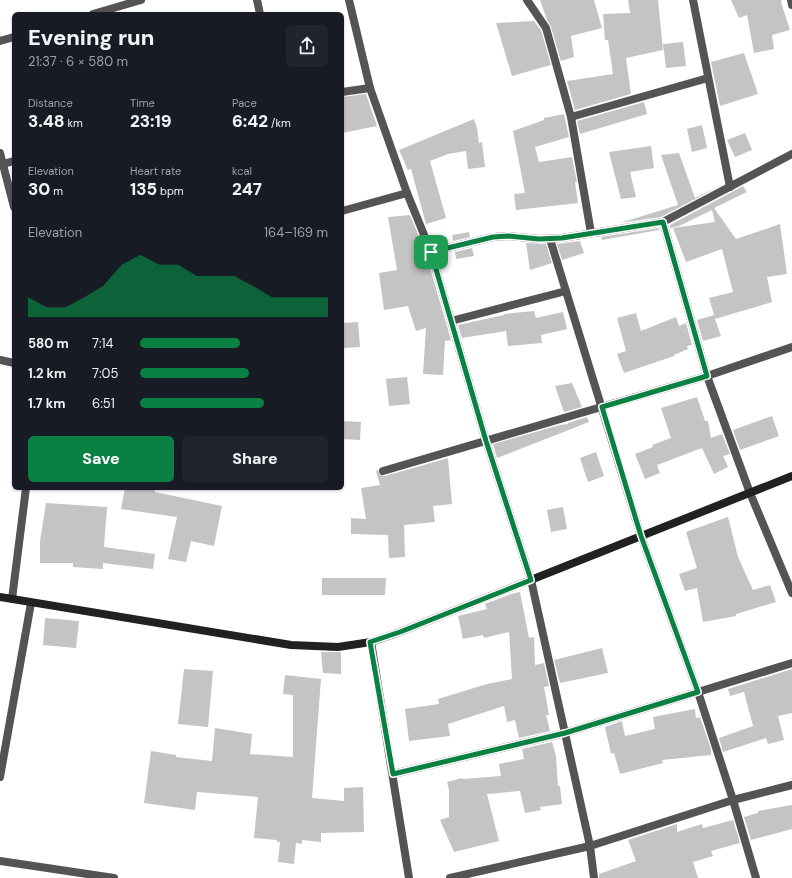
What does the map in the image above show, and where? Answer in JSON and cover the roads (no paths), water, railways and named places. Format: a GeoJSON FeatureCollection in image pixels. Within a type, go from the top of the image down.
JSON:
{"type":"FeatureCollection","features":[{"type":"Feature","properties":{"kind":"street"},"geometry":{"type":"LineString","coordinates":[[100,12],[141,0]]}},
{"type":"Feature","properties":{"kind":"street"},"geometry":{"type":"LineString","coordinates":[[257,0],[260,12]]}},
{"type":"Feature","properties":{"kind":"street"},"geometry":{"type":"LineString","coordinates":[[349,0],[370,88],[407,193],[431,252],[486,441],[531,580],[590,846],[594,878]]}},
{"type":"Feature","properties":{"kind":"street"},"geometry":{"type":"LineString","coordinates":[[527,0],[546,28],[571,117],[591,233]]}},
{"type":"Feature","properties":{"kind":"street"},"geometry":{"type":"LineString","coordinates":[[693,0],[730,187]]}},
{"type":"Feature","properties":{"kind":"street"},"geometry":{"type":"LineString","coordinates":[[791,0],[792,5]]}},
{"type":"Feature","properties":{"kind":"street"},"geometry":{"type":"LineString","coordinates":[[0,41],[12,38]]}},
{"type":"Feature","properties":{"kind":"street"},"geometry":{"type":"LineString","coordinates":[[571,117],[708,78]]}},
{"type":"Feature","properties":{"kind":"street"},"geometry":{"type":"LineString","coordinates":[[344,92],[370,88]]}},
{"type":"Feature","properties":{"kind":"street"},"geometry":{"type":"LineString","coordinates":[[0,153],[1,164],[12,200]]}},
{"type":"Feature","properties":{"kind":"street"},"geometry":{"type":"LineString","coordinates":[[431,252],[493,237],[508,236],[550,239],[663,222],[792,154]]}},
{"type":"Feature","properties":{"kind":"street"},"geometry":{"type":"LineString","coordinates":[[1,164],[12,161]]}},
{"type":"Feature","properties":{"kind":"street"},"geometry":{"type":"LineString","coordinates":[[344,211],[407,193]]}},
{"type":"Feature","properties":{"kind":"street"},"geometry":{"type":"LineString","coordinates":[[663,222],[707,376],[750,493],[792,593]]}},
{"type":"Feature","properties":{"kind":"street"},"geometry":{"type":"LineString","coordinates":[[550,239],[641,536],[698,692],[733,800],[756,878]]}},
{"type":"Feature","properties":{"kind":"street"},"geometry":{"type":"LineString","coordinates":[[451,322],[566,291]]}},
{"type":"Feature","properties":{"kind":"street"},"geometry":{"type":"LineString","coordinates":[[383,472],[707,376],[792,347]]}},
{"type":"Feature","properties":{"kind":"street"},"geometry":{"type":"LineString","coordinates":[[0,360],[12,363]]}},
{"type":"Feature","properties":{"kind":"street"},"geometry":{"type":"LineString","coordinates":[[0,597],[291,645],[338,647],[370,642],[400,632],[792,476]]}},
{"type":"Feature","properties":{"kind":"street"},"geometry":{"type":"LineString","coordinates":[[12,599],[26,490]]}},
{"type":"Feature","properties":{"kind":"street"},"geometry":{"type":"LineString","coordinates":[[0,777],[31,603]]}},
{"type":"Feature","properties":{"kind":"street"},"geometry":{"type":"LineString","coordinates":[[370,642],[409,878]]}},
{"type":"Feature","properties":{"kind":"street"},"geometry":{"type":"LineString","coordinates":[[393,774],[565,733],[792,663]]}},
{"type":"Feature","properties":{"kind":"street"},"geometry":{"type":"LineString","coordinates":[[450,878],[590,846],[733,800],[792,785]]}},
{"type":"Feature","properties":{"kind":"street"},"geometry":{"type":"LineString","coordinates":[[0,861],[114,878]]}}]}
